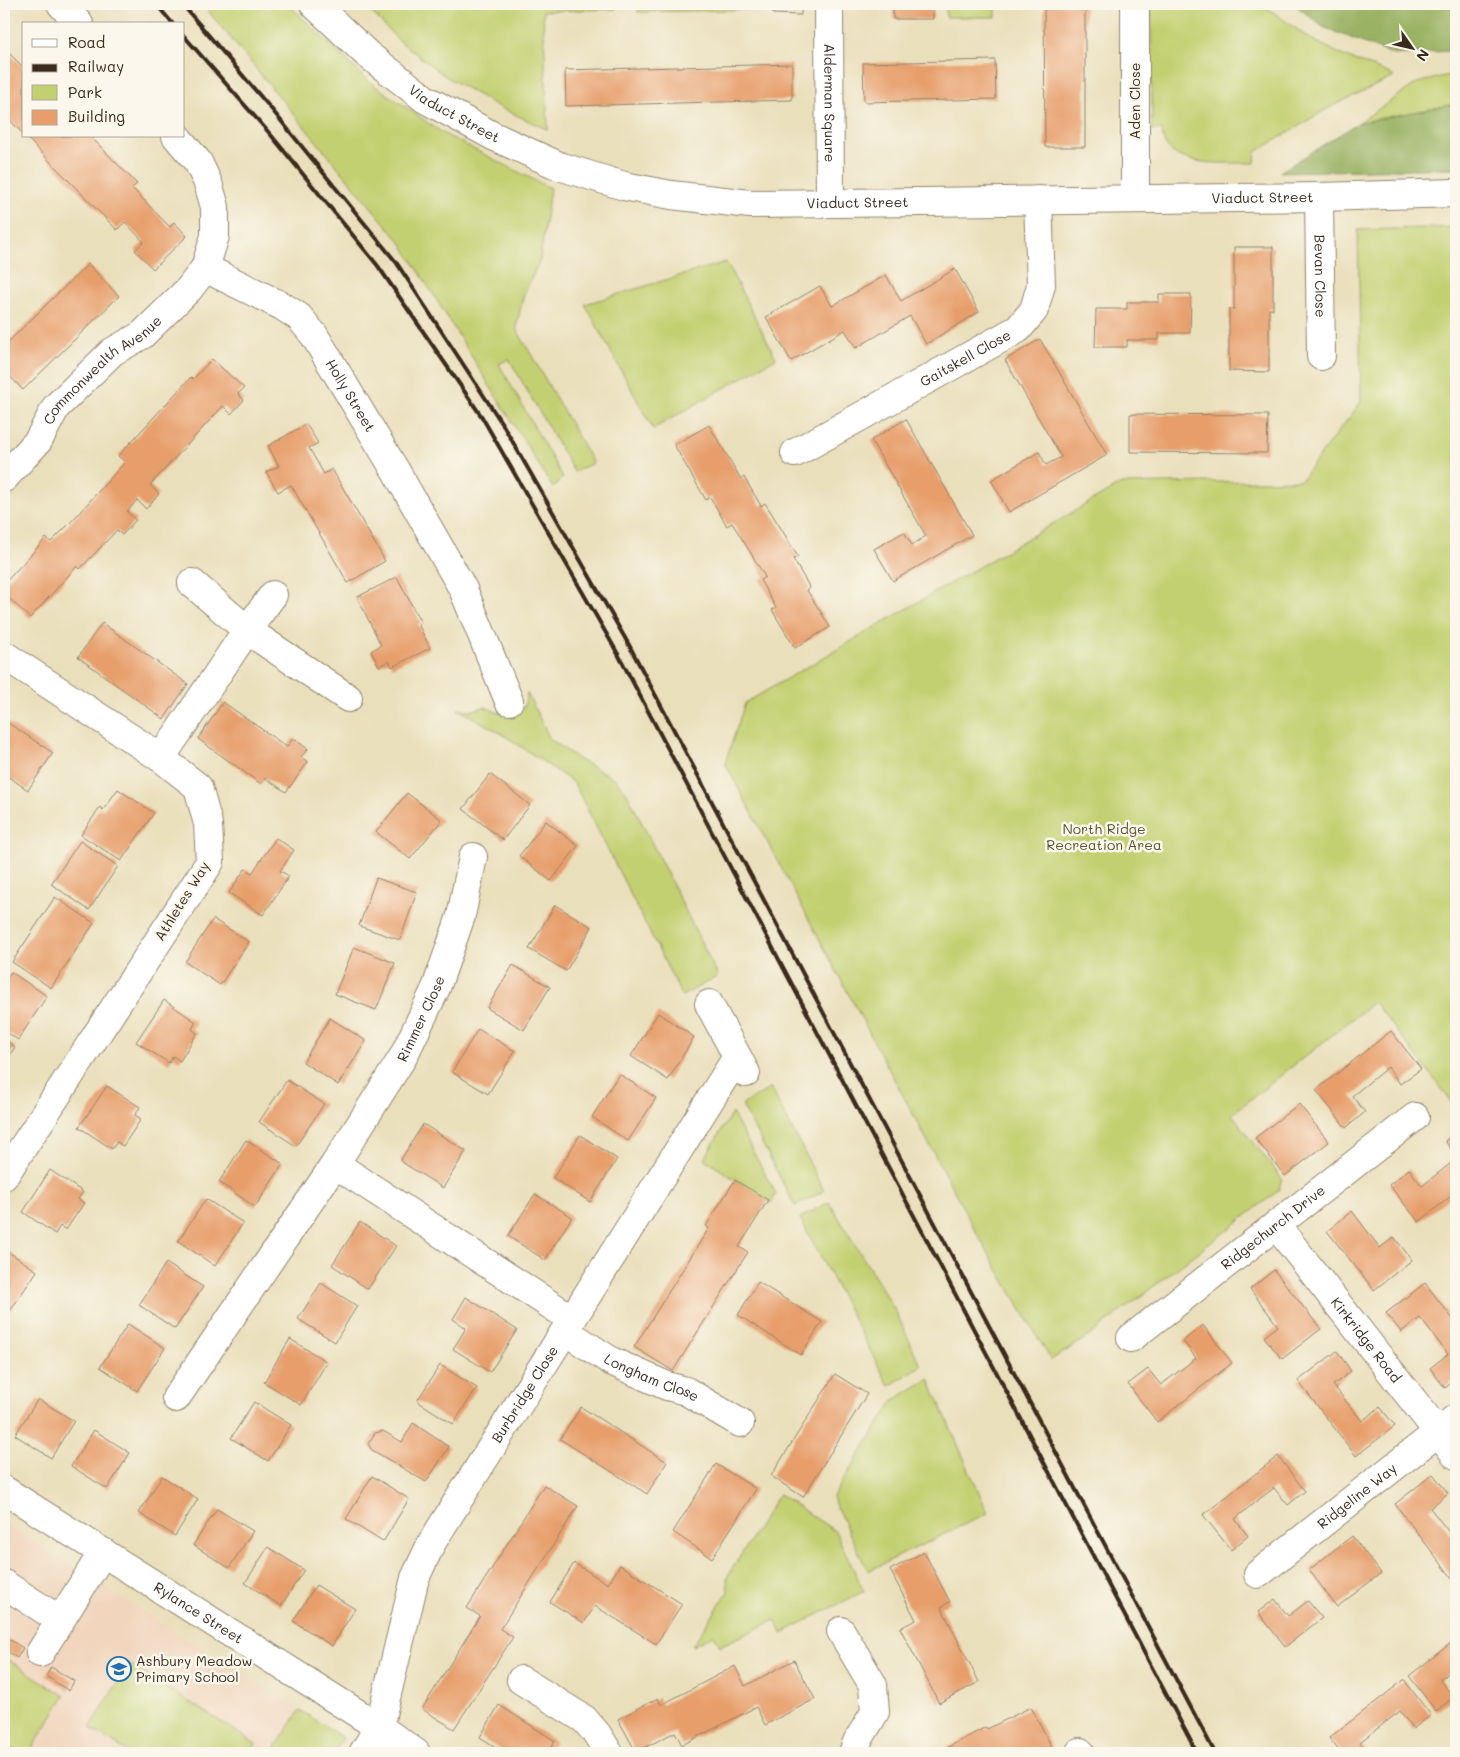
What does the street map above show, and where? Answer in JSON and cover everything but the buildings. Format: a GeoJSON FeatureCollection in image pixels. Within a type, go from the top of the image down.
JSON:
{"type":"FeatureCollection","features":[{"type":"Feature","properties":{"kind":"street"},"geometry":{"type":"LineString","coordinates":[[61,4],[77,22]]}},
{"type":"Feature","properties":{"kind":"street","name":"Viaduct Street"},"geometry":{"type":"LineString","coordinates":[[314,4],[367,54],[425,99],[493,136],[559,166],[624,186],[671,195],[750,204],[1319,197],[1456,193]]}},
{"type":"Feature","properties":{"kind":"street","name":"Alderman Square"},"geometry":{"type":"LineString","coordinates":[[829,4],[830,202]]}},
{"type":"Feature","properties":{"kind":"street","name":"Aden Close"},"geometry":{"type":"LineString","coordinates":[[1135,4],[1135,198]]}},
{"type":"Feature","properties":{"kind":"street"},"geometry":{"type":"LineString","coordinates":[[178,138],[198,162],[208,183],[215,207],[215,236],[205,268]]}},
{"type":"Feature","properties":{"kind":"street","name":"Bevan Close"},"geometry":{"type":"LineString","coordinates":[[1319,197],[1321,356]]}},
{"type":"Feature","properties":{"kind":"street","name":"Gaitskell Close"},"geometry":{"type":"LineString","coordinates":[[795,454],[1018,328],[1034,310],[1041,286],[1038,200]]}},
{"type":"Feature","properties":{"kind":"street","name":"Commonwealth Avenue"},"geometry":{"type":"LineString","coordinates":[[4,478],[38,441],[56,407],[112,352],[142,336],[190,289],[205,268]]}},
{"type":"Feature","properties":{"kind":"street","name":"Holly Street"},"geometry":{"type":"LineString","coordinates":[[205,268],[282,306],[299,317],[314,335],[392,465],[463,589],[509,701]]}},
{"type":"Feature","properties":{"kind":"street"},"geometry":{"type":"LineString","coordinates":[[192,583],[246,630],[348,698]]}},
{"type":"Feature","properties":{"kind":"street"},"geometry":{"type":"LineString","coordinates":[[161,758],[246,630],[273,594]]}},
{"type":"Feature","properties":{"kind":"street","name":"Athletes Way"},"geometry":{"type":"LineString","coordinates":[[4,655],[161,758],[198,787],[208,824],[210,862],[4,1176]]}},
{"type":"Feature","properties":{"kind":"street","name":"Rimmer Close"},"geometry":{"type":"LineString","coordinates":[[176,1398],[336,1164],[404,1057],[436,988],[460,916],[473,857]]}},
{"type":"Feature","properties":{"kind":"street","name":"Burbridge Close"},"geometry":{"type":"LineString","coordinates":[[363,1753],[379,1728],[415,1578],[432,1542],[569,1325],[742,1066],[709,1004]]}},
{"type":"Feature","properties":{"kind":"street","name":"Ridgechurch Drive"},"geometry":{"type":"LineString","coordinates":[[1131,1338],[1415,1117]]}},
{"type":"Feature","properties":{"kind":"street"},"geometry":{"type":"LineString","coordinates":[[336,1164],[569,1325]]}},
{"type":"Feature","properties":{"kind":"street","name":"Kirkridge Road"},"geometry":{"type":"LineString","coordinates":[[1276,1225],[1447,1425],[1456,1455]]}},
{"type":"Feature","properties":{"kind":"street","name":"Longham Close"},"geometry":{"type":"LineString","coordinates":[[569,1325],[611,1361],[668,1386],[686,1391],[740,1424]]}},
{"type":"Feature","properties":{"kind":"street","name":"Ridgeline Way"},"geometry":{"type":"LineString","coordinates":[[1258,1574],[1447,1425]]}},
{"type":"Feature","properties":{"kind":"street","name":"Rylance Street"},"geometry":{"type":"LineString","coordinates":[[4,1490],[416,1753]]}},
{"type":"Feature","properties":{"kind":"street"},"geometry":{"type":"LineString","coordinates":[[40,1653],[102,1552]]}},
{"type":"Feature","properties":{"kind":"street"},"geometry":{"type":"LineString","coordinates":[[4,1584],[60,1620]]}},
{"type":"Feature","properties":{"kind":"street"},"geometry":{"type":"LineString","coordinates":[[841,1631],[873,1685],[875,1712],[857,1742],[853,1753]]}},
{"type":"Feature","properties":{"kind":"street"},"geometry":{"type":"LineString","coordinates":[[522,1680],[584,1720],[597,1734],[609,1753]]}},
{"type":"Feature","properties":{"kind":"shaded area","name":"Ashbury Meadow Primary School"},"geometry":{"type":"Polygon","coordinates":[[[4,1523],[343,1738],[334,1753],[4,1753],[4,1523]]]}},
{"type":"Feature","properties":{"kind":"green space"},"geometry":{"type":"Polygon","coordinates":[[[202,4],[288,4],[367,80],[444,134],[550,188],[540,260],[524,294],[516,328],[593,463],[574,472],[509,359],[499,364],[563,478],[553,488],[402,244],[202,4]]]}},
{"type":"Feature","properties":{"kind":"green space"},"geometry":{"type":"Polygon","coordinates":[[[364,4],[616,4],[616,9],[543,11],[548,130],[497,106],[445,76],[398,40],[364,4]]]}},
{"type":"Feature","properties":{"kind":"green space"},"geometry":{"type":"Polygon","coordinates":[[[638,4],[771,4],[771,9],[638,12],[638,4]]]}},
{"type":"Feature","properties":{"kind":"green space"},"geometry":{"type":"Polygon","coordinates":[[[945,4],[996,4],[996,17],[946,17],[945,4]]]}},
{"type":"Feature","properties":{"kind":"green space"},"geometry":{"type":"Polygon","coordinates":[[[1151,4],[1262,4],[1309,38],[1346,57],[1394,77],[1330,107],[1256,152],[1255,163],[1221,163],[1185,158],[1175,154],[1167,147],[1161,129],[1152,130],[1151,4]]]}},
{"type":"Feature","properties":{"kind":"green space"},"geometry":{"type":"Polygon","coordinates":[[[1294,4],[1456,4],[1456,49],[1394,55],[1323,27],[1294,4]]]}},
{"type":"Feature","properties":{"kind":"green space"},"geometry":{"type":"Polygon","coordinates":[[[1456,73],[1456,106],[1450,105],[1358,123],[1417,83],[1456,73]]]}},
{"type":"Feature","properties":{"kind":"green space"},"geometry":{"type":"Polygon","coordinates":[[[1450,105],[1456,106],[1456,168],[1280,172],[1358,123],[1450,105]]]}},
{"type":"Feature","properties":{"kind":"green space","name":"North Ridge Recreation Area"},"geometry":{"type":"Polygon","coordinates":[[[1456,227],[1456,1107],[1374,1002],[1232,1114],[1282,1179],[1278,1191],[1089,1336],[1051,1360],[976,1232],[725,763],[745,703],[1121,484],[1301,480],[1361,402],[1358,230],[1456,227]]]}},
{"type":"Feature","properties":{"kind":"green space"},"geometry":{"type":"Polygon","coordinates":[[[726,262],[776,358],[653,429],[585,304],[726,262]]]}},
{"type":"Feature","properties":{"kind":"green space"},"geometry":{"type":"Polygon","coordinates":[[[527,693],[550,739],[578,759],[615,779],[627,793],[718,976],[682,996],[574,783],[504,735],[458,709],[470,711],[485,707],[499,713],[513,715],[524,707],[527,693]]]}},
{"type":"Feature","properties":{"kind":"green space"},"geometry":{"type":"Polygon","coordinates":[[[771,1088],[824,1191],[795,1206],[742,1105],[771,1088]]]}},
{"type":"Feature","properties":{"kind":"green space"},"geometry":{"type":"Polygon","coordinates":[[[732,1113],[776,1194],[771,1203],[704,1159],[732,1113]]]}},
{"type":"Feature","properties":{"kind":"green space"},"geometry":{"type":"Polygon","coordinates":[[[829,1202],[895,1310],[921,1366],[889,1386],[800,1218],[829,1202]]]}},
{"type":"Feature","properties":{"kind":"green space"},"geometry":{"type":"Polygon","coordinates":[[[929,1379],[988,1513],[868,1571],[832,1498],[894,1400],[929,1379]]]}},
{"type":"Feature","properties":{"kind":"green space"},"geometry":{"type":"Polygon","coordinates":[[[779,1494],[835,1531],[864,1591],[782,1633],[775,1620],[720,1646],[714,1635],[692,1646],[728,1592],[727,1577],[779,1494]]]}},
{"type":"Feature","properties":{"kind":"green space"},"geometry":{"type":"Polygon","coordinates":[[[4,1657],[65,1696],[29,1753],[19,1753],[4,1744],[4,1657]]]}},
{"type":"Feature","properties":{"kind":"green space"},"geometry":{"type":"Polygon","coordinates":[[[129,1664],[256,1744],[250,1753],[130,1753],[90,1728],[129,1664]]]}},
{"type":"Feature","properties":{"kind":"green space"},"geometry":{"type":"Polygon","coordinates":[[[300,1710],[343,1738],[334,1753],[272,1753],[300,1710]]]}},
{"type":"Feature","properties":{"kind":"railway"},"geometry":{"type":"LineString","coordinates":[[156,4],[171,22]]}},
{"type":"Feature","properties":{"kind":"railway"},"geometry":{"type":"LineString","coordinates":[[182,4],[273,111],[396,262],[503,425],[629,645],[1215,1753]]}},
{"type":"Feature","properties":{"kind":"railway"},"geometry":{"type":"LineString","coordinates":[[185,37],[271,135],[378,266],[482,417],[618,654],[1197,1753]]}},
{"type":"Feature","properties":{"kind":"place","name":"Ashbury Meadow Primary School"},"geometry":{"type":"Point","coordinates":[119,1669]}}]}
